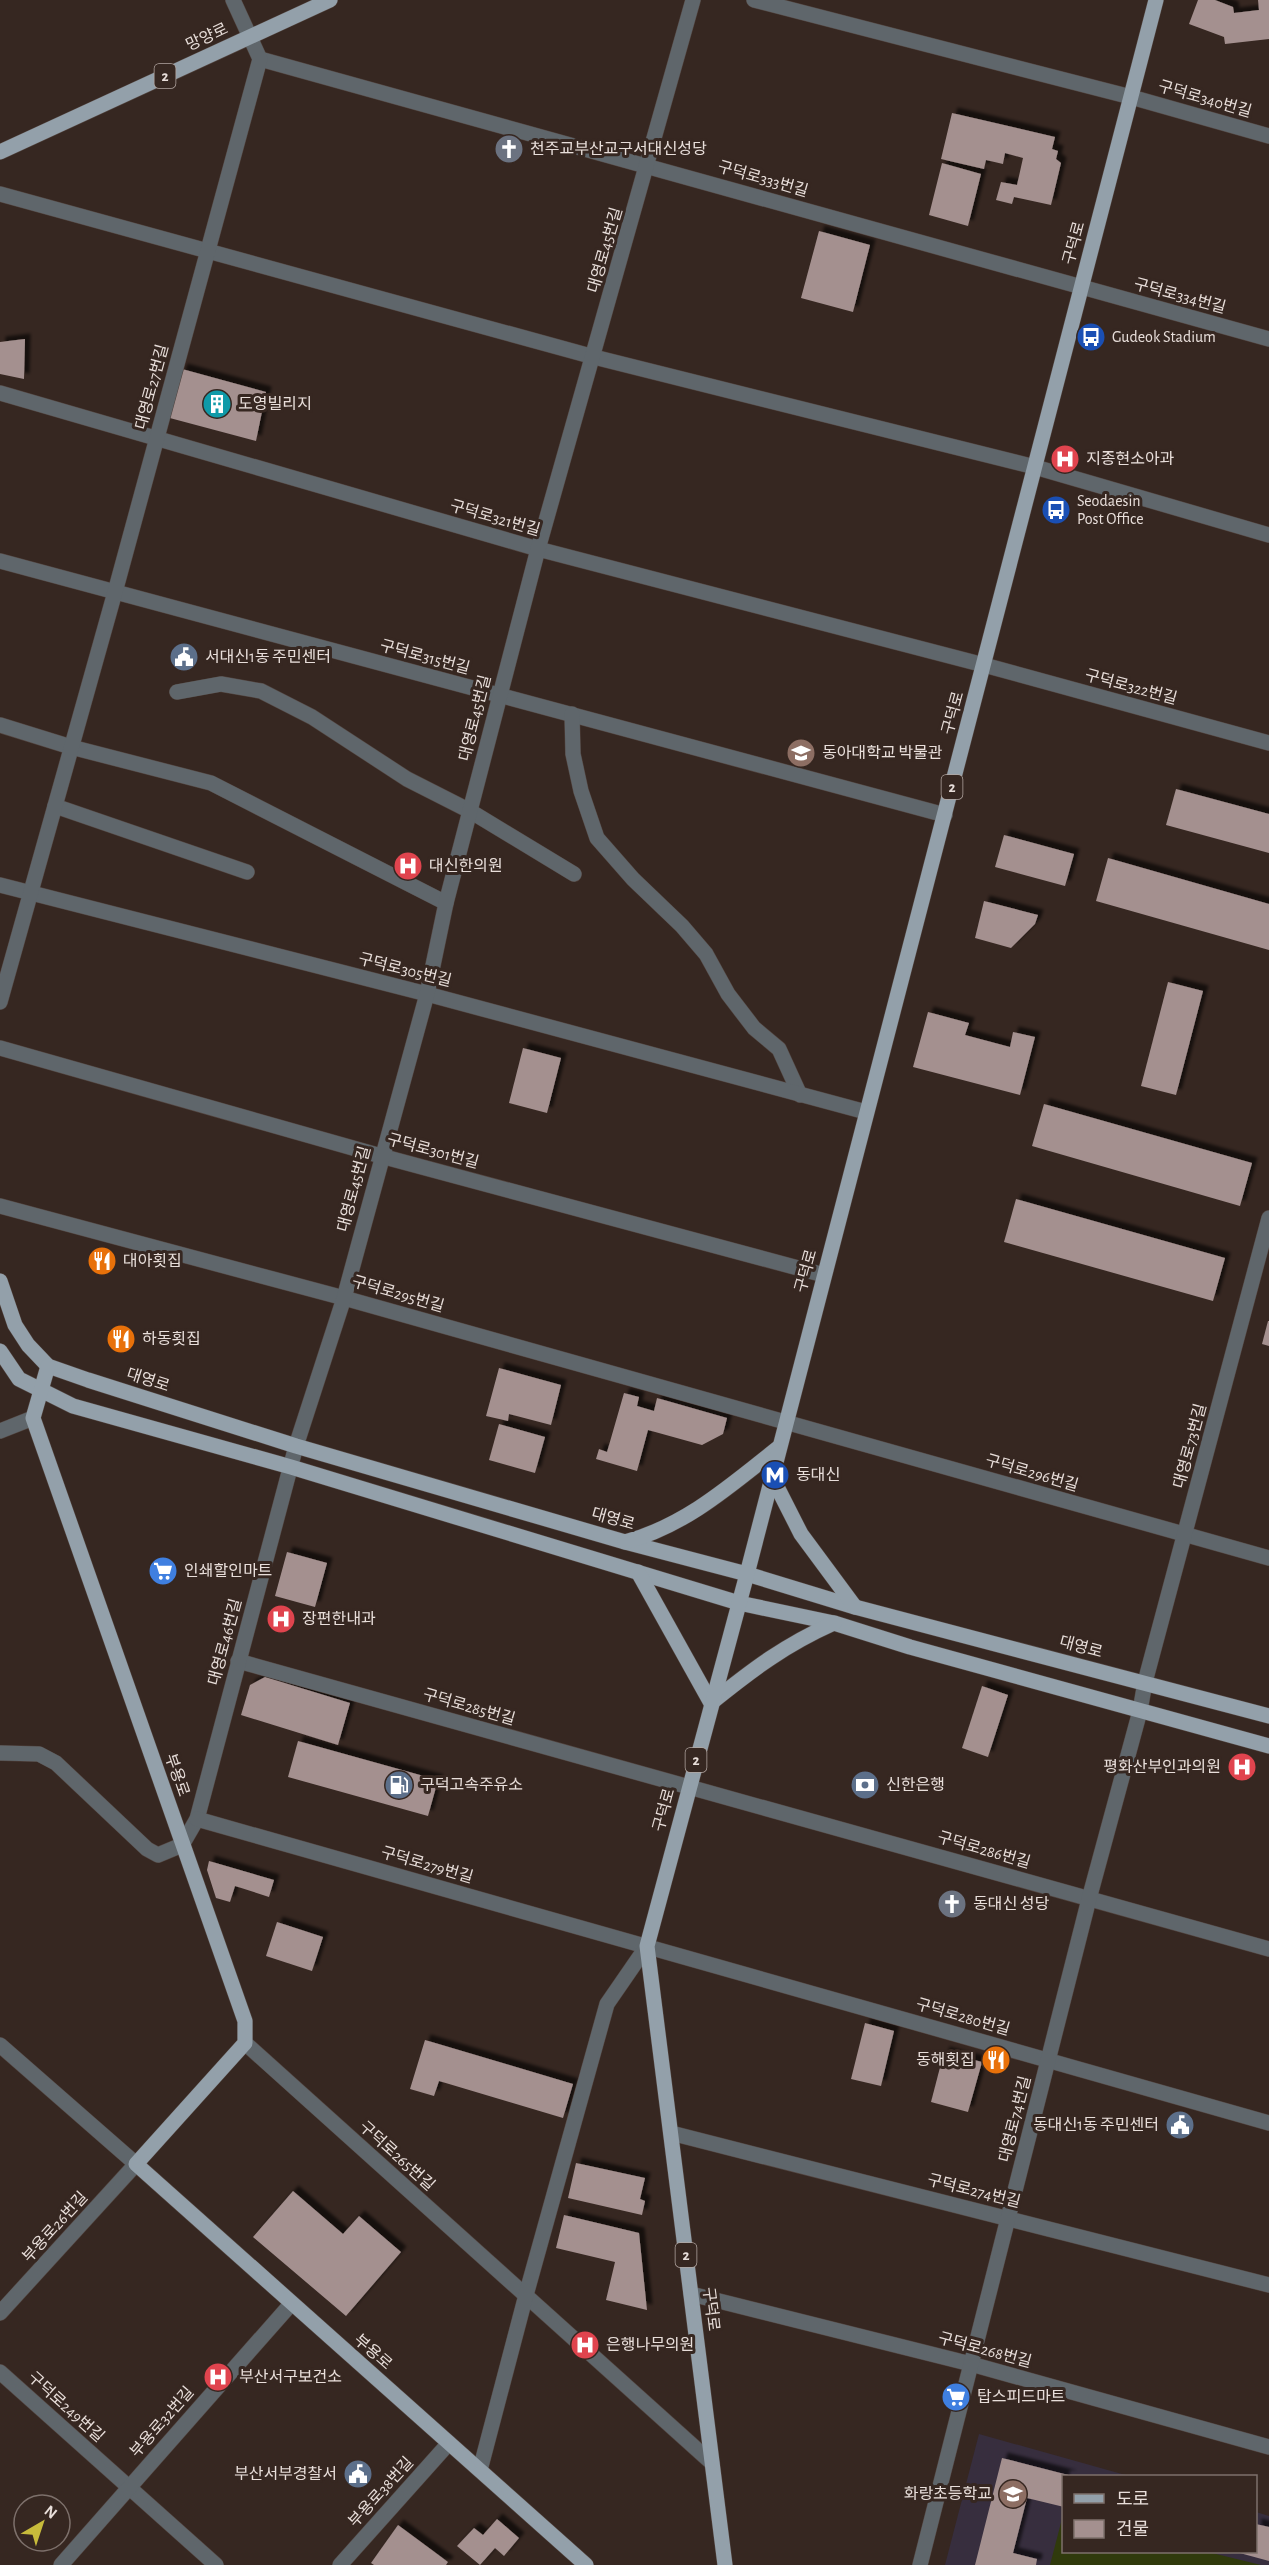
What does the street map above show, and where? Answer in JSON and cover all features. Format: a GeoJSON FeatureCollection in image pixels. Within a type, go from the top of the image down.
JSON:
{"type":"FeatureCollection","features":[{"type":"Feature","properties":{"kind":"main road","name":"망양로"},"geometry":{"type":"LineString","coordinates":[[0,152],[330,0]]}},
{"type":"Feature","properties":{"kind":"main road","name":"구덕로"},"geometry":{"type":"LineString","coordinates":[[725,2565],[647,1946],[747,1574],[1156,0]]}},
{"type":"Feature","properties":{"kind":"main road","name":"대영로"},"geometry":{"type":"LineString","coordinates":[[0,1281],[15,1325],[28,1345],[48,1366],[296,1446],[625,1542],[747,1574],[855,1607],[1269,1716]]}},
{"type":"Feature","properties":{"kind":"main road"},"geometry":{"type":"LineString","coordinates":[[0,1351],[19,1379],[73,1406],[291,1467],[739,1603],[834,1623],[910,1647],[1269,1746]]}},
{"type":"Feature","properties":{"kind":"main road"},"geometry":{"type":"LineString","coordinates":[[33,1418],[48,1366]]}},
{"type":"Feature","properties":{"kind":"main road","name":"부용로"},"geometry":{"type":"LineString","coordinates":[[33,1418],[245,2020],[245,2043]]}},
{"type":"Feature","properties":{"kind":"main road"},"geometry":{"type":"LineString","coordinates":[[625,1542],[656,1532],[695,1511],[778,1448]]}},
{"type":"Feature","properties":{"kind":"main road"},"geometry":{"type":"LineString","coordinates":[[771,1475],[801,1534],[855,1607]]}},
{"type":"Feature","properties":{"kind":"main road"},"geometry":{"type":"LineString","coordinates":[[638,1572],[711,1703],[763,1661],[802,1638],[834,1623]]}},
{"type":"Feature","properties":{"kind":"main road"},"geometry":{"type":"LineString","coordinates":[[136,2164],[245,2043]]}},
{"type":"Feature","properties":{"kind":"main road","name":"부용로"},"geometry":{"type":"LineString","coordinates":[[136,2164],[586,2565]]}},
{"type":"Feature","properties":{"kind":"street"},"geometry":{"type":"LineString","coordinates":[[233,0],[260,58]]}},
{"type":"Feature","properties":{"kind":"street","name":"대영로45번길"},"geometry":{"type":"LineString","coordinates":[[296,1446],[344,1298],[427,994],[446,903],[538,549],[693,0]]}},
{"type":"Feature","properties":{"kind":"street","name":"구덕로340번길"},"geometry":{"type":"LineString","coordinates":[[754,0],[1131,97],[1269,136]]}},
{"type":"Feature","properties":{"kind":"street","name":"구덕로333번길"},"geometry":{"type":"LineString","coordinates":[[260,58],[1081,288]]}},
{"type":"Feature","properties":{"kind":"street","name":"대영로27번길"},"geometry":{"type":"LineString","coordinates":[[0,1002],[115,592],[260,58]]}},
{"type":"Feature","properties":{"kind":"street"},"geometry":{"type":"LineString","coordinates":[[0,194],[594,357],[1035,467],[1269,535]]}},
{"type":"Feature","properties":{"kind":"street","name":"구덕로334번길"},"geometry":{"type":"LineString","coordinates":[[1081,288],[1269,339]]}},
{"type":"Feature","properties":{"kind":"street","name":"구덕로321번길"},"geometry":{"type":"LineString","coordinates":[[0,393],[538,549],[984,665]]}},
{"type":"Feature","properties":{"kind":"street","name":"구덕로315번길"},"geometry":{"type":"LineString","coordinates":[[0,561],[945,815]]}},
{"type":"Feature","properties":{"kind":"street","name":"구덕로322번길"},"geometry":{"type":"LineString","coordinates":[[984,665],[1269,743]]}},
{"type":"Feature","properties":{"kind":"street"},"geometry":{"type":"LineString","coordinates":[[177,692],[221,684],[261,691],[312,717],[407,779],[470,811],[574,874]]}},
{"type":"Feature","properties":{"kind":"street"},"geometry":{"type":"LineString","coordinates":[[572,714],[573,754],[581,791],[597,838],[633,879],[682,926],[706,954],[728,994],[754,1028],[780,1049],[800,1095]]}},
{"type":"Feature","properties":{"kind":"street"},"geometry":{"type":"LineString","coordinates":[[0,724],[71,747],[211,783],[446,903]]}},
{"type":"Feature","properties":{"kind":"street"},"geometry":{"type":"LineString","coordinates":[[55,806],[247,872]]}},
{"type":"Feature","properties":{"kind":"street","name":"구덕로305번길"},"geometry":{"type":"LineString","coordinates":[[0,885],[427,994],[866,1113]]}},
{"type":"Feature","properties":{"kind":"street","name":"구덕로301번길"},"geometry":{"type":"LineString","coordinates":[[0,1048],[381,1156],[824,1275]]}},
{"type":"Feature","properties":{"kind":"street","name":"구덕로295번길"},"geometry":{"type":"LineString","coordinates":[[0,1206],[344,1298],[785,1423]]}},
{"type":"Feature","properties":{"kind":"street","name":"대영로73번길"},"geometry":{"type":"LineString","coordinates":[[1145,1682],[1269,1218]]}},
{"type":"Feature","properties":{"kind":"street"},"geometry":{"type":"LineString","coordinates":[[0,1431],[33,1418]]}},
{"type":"Feature","properties":{"kind":"street","name":"구덕로296번길"},"geometry":{"type":"LineString","coordinates":[[785,1423],[1269,1558]]}},
{"type":"Feature","properties":{"kind":"street","name":"대영로46번길"},"geometry":{"type":"LineString","coordinates":[[182,1845],[197,1819],[296,1446]]}},
{"type":"Feature","properties":{"kind":"street","name":"구덕로285번길"},"geometry":{"type":"LineString","coordinates":[[238,1661],[689,1787]]}},
{"type":"Feature","properties":{"kind":"street","name":"대영로74번길"},"geometry":{"type":"LineString","coordinates":[[920,2565],[1089,1899],[1140,1711],[1145,1682]]}},
{"type":"Feature","properties":{"kind":"street"},"geometry":{"type":"LineString","coordinates":[[0,1748],[0,1756],[39,1754],[56,1763],[147,1850],[158,1855],[182,1845]]}},
{"type":"Feature","properties":{"kind":"street","name":"구덕로286번길"},"geometry":{"type":"LineString","coordinates":[[689,1787],[1269,1949]]}},
{"type":"Feature","properties":{"kind":"street","name":"구덕로279번길"},"geometry":{"type":"LineString","coordinates":[[197,1819],[647,1946]]}},
{"type":"Feature","properties":{"kind":"street"},"geometry":{"type":"LineString","coordinates":[[480,2470],[526,2295],[608,2004],[647,1946]]}},
{"type":"Feature","properties":{"kind":"street","name":"구덕로280번길"},"geometry":{"type":"LineString","coordinates":[[647,1946],[1269,2123]]}},
{"type":"Feature","properties":{"kind":"street","name":"구덕로265번길"},"geometry":{"type":"LineString","coordinates":[[245,2043],[712,2463]]}},
{"type":"Feature","properties":{"kind":"street","name":"부용로"},"geometry":{"type":"LineString","coordinates":[[0,2044],[136,2164]]}},
{"type":"Feature","properties":{"kind":"street","name":"구덕로274번길"},"geometry":{"type":"LineString","coordinates":[[671,2133],[1269,2285]]}},
{"type":"Feature","properties":{"kind":"street","name":"부용로26번길"},"geometry":{"type":"LineString","coordinates":[[0,2313],[136,2164]]}},
{"type":"Feature","properties":{"kind":"street","name":"구덕로268번길"},"geometry":{"type":"LineString","coordinates":[[691,2294],[971,2364],[1269,2447]]}},
{"type":"Feature","properties":{"kind":"street","name":"부용로32번길"},"geometry":{"type":"LineString","coordinates":[[61,2565],[291,2304]]}},
{"type":"Feature","properties":{"kind":"street","name":"구덕로249번길"},"geometry":{"type":"LineString","coordinates":[[0,2372],[216,2565]]}},
{"type":"Feature","properties":{"kind":"street","name":"부용로38번길"},"geometry":{"type":"LineString","coordinates":[[340,2565],[449,2443]]}},
{"type":"Feature","properties":{"kind":"shaded area","name":"화랑초등학교"},"geometry":{"type":"Polygon","coordinates":[[[979,2434],[1125,2475],[1062,2475],[1062,2553],[1257,2553],[1257,2512],[1269,2516],[1269,2565],[945,2565],[979,2434]]]}},
{"type":"Feature","properties":{"kind":"green space"},"geometry":{"type":"Polygon","coordinates":[[[1062,2519],[1062,2553],[1212,2553],[1261,2565],[1050,2565],[1062,2519]]]}},
{"type":"Feature","properties":{"kind":"building"},"geometry":{"type":"Polygon","coordinates":[[[1198,0],[1215,0],[1233,7],[1234,13],[1259,10],[1258,0],[1269,0],[1269,39],[1225,44],[1224,37],[1189,24],[1198,0]]]}},
{"type":"Feature","properties":{"kind":"building"},"geometry":{"type":"Polygon","coordinates":[[[952,113],[1055,137],[1052,149],[1058,151],[1056,159],[1061,163],[1051,205],[1014,197],[1012,204],[996,200],[1001,182],[1017,185],[1023,158],[1005,153],[1003,164],[986,160],[984,169],[941,159],[952,113]]]}},
{"type":"Feature","properties":{"kind":"building"},"geometry":{"type":"Polygon","coordinates":[[[942,163],[981,174],[968,226],[929,215],[942,163]]]}},
{"type":"Feature","properties":{"kind":"building"},"geometry":{"type":"Polygon","coordinates":[[[819,231],[870,245],[853,312],[801,298],[819,231]]]}},
{"type":"Feature","properties":{"kind":"building"},"geometry":{"type":"Polygon","coordinates":[[[25,339],[24,379],[0,374],[0,342],[25,339]]]}},
{"type":"Feature","properties":{"kind":"building","name":"도영빌리지"},"geometry":{"type":"Polygon","coordinates":[[[182,369],[266,392],[256,441],[166,417],[182,369]]]}},
{"type":"Feature","properties":{"kind":"building"},"geometry":{"type":"Polygon","coordinates":[[[1176,789],[1269,814],[1269,853],[1166,825],[1176,789]]]}},
{"type":"Feature","properties":{"kind":"building"},"geometry":{"type":"Polygon","coordinates":[[[1004,835],[1074,854],[1065,886],[995,867],[1004,835]]]}},
{"type":"Feature","properties":{"kind":"building"},"geometry":{"type":"Polygon","coordinates":[[[1108,858],[1269,904],[1269,950],[1096,901],[1108,858]]]}},
{"type":"Feature","properties":{"kind":"building"},"geometry":{"type":"Polygon","coordinates":[[[984,901],[1038,915],[1035,924],[1011,948],[975,938],[984,901]]]}},
{"type":"Feature","properties":{"kind":"building"},"geometry":{"type":"Polygon","coordinates":[[[1168,982],[1203,991],[1176,1095],[1141,1086],[1168,982]]]}},
{"type":"Feature","properties":{"kind":"building"},"geometry":{"type":"Polygon","coordinates":[[[928,1012],[969,1023],[965,1035],[1010,1047],[1013,1032],[1035,1037],[1020,1095],[913,1067],[928,1012]]]}},
{"type":"Feature","properties":{"kind":"building"},"geometry":{"type":"Polygon","coordinates":[[[523,1048],[561,1058],[547,1113],[509,1103],[523,1048]]]}},
{"type":"Feature","properties":{"kind":"building"},"geometry":{"type":"Polygon","coordinates":[[[1044,1104],[1252,1163],[1240,1206],[1032,1146],[1044,1104]]]}},
{"type":"Feature","properties":{"kind":"building"},"geometry":{"type":"Polygon","coordinates":[[[1016,1199],[1225,1258],[1213,1301],[1004,1242],[1016,1199]]]}},
{"type":"Feature","properties":{"kind":"building"},"geometry":{"type":"Polygon","coordinates":[[[1269,1321],[1269,1346],[1262,1344],[1269,1321]]]}},
{"type":"Feature","properties":{"kind":"building"},"geometry":{"type":"Polygon","coordinates":[[[499,1368],[561,1385],[551,1425],[509,1414],[508,1421],[486,1416],[499,1368]]]}},
{"type":"Feature","properties":{"kind":"building"},"geometry":{"type":"Polygon","coordinates":[[[624,1393],[639,1397],[637,1406],[654,1411],[657,1398],[727,1418],[723,1434],[702,1445],[648,1430],[637,1471],[596,1459],[599,1449],[607,1452],[624,1393]]]}},
{"type":"Feature","properties":{"kind":"building"},"geometry":{"type":"Polygon","coordinates":[[[499,1424],[545,1437],[535,1473],[489,1460],[499,1424]]]}},
{"type":"Feature","properties":{"kind":"building"},"geometry":{"type":"Polygon","coordinates":[[[287,1552],[327,1563],[315,1607],[275,1596],[287,1552]]]}},
{"type":"Feature","properties":{"kind":"building"},"geometry":{"type":"Polygon","coordinates":[[[265,1677],[350,1703],[338,1745],[241,1715],[250,1685],[265,1677]]]}},
{"type":"Feature","properties":{"kind":"building"},"geometry":{"type":"Polygon","coordinates":[[[982,1686],[1008,1695],[988,1757],[962,1748],[982,1686]]]}},
{"type":"Feature","properties":{"kind":"building"},"geometry":{"type":"Polygon","coordinates":[[[298,1741],[438,1780],[428,1816],[288,1777],[298,1741]]]}},
{"type":"Feature","properties":{"kind":"building"},"geometry":{"type":"Polygon","coordinates":[[[209,1861],[274,1880],[269,1897],[235,1886],[230,1902],[216,1898],[207,1870],[209,1861]]]}},
{"type":"Feature","properties":{"kind":"building"},"geometry":{"type":"Polygon","coordinates":[[[277,1922],[323,1937],[312,1971],[266,1956],[277,1922]]]}},
{"type":"Feature","properties":{"kind":"building"},"geometry":{"type":"Polygon","coordinates":[[[865,2023],[894,2031],[881,2086],[851,2079],[865,2023]]]}},
{"type":"Feature","properties":{"kind":"building"},"geometry":{"type":"Polygon","coordinates":[[[425,2040],[573,2084],[563,2118],[439,2081],[434,2096],[410,2089],[425,2040]]]}},
{"type":"Feature","properties":{"kind":"building"},"geometry":{"type":"Polygon","coordinates":[[[944,2052],[982,2062],[968,2112],[931,2102],[944,2052]]]}},
{"type":"Feature","properties":{"kind":"building"},"geometry":{"type":"Polygon","coordinates":[[[576,2163],[645,2178],[640,2199],[645,2201],[642,2215],[568,2198],[576,2163]]]}},
{"type":"Feature","properties":{"kind":"building"},"geometry":{"type":"Polygon","coordinates":[[[293,2191],[343,2234],[359,2216],[401,2252],[346,2316],[253,2237],[293,2191]]]}},
{"type":"Feature","properties":{"kind":"building"},"geometry":{"type":"Polygon","coordinates":[[[564,2215],[639,2233],[647,2310],[606,2300],[615,2262],[556,2248],[564,2215]]]}},
{"type":"Feature","properties":{"kind":"building"},"geometry":{"type":"Polygon","coordinates":[[[1002,2458],[1068,2475],[1062,2475],[1062,2507],[1027,2498],[1013,2553],[1037,2559],[1036,2565],[975,2565],[1002,2458]]]}},
{"type":"Feature","properties":{"kind":"building"},"geometry":{"type":"Polygon","coordinates":[[[497,2519],[519,2538],[504,2556],[495,2548],[480,2565],[457,2546],[474,2528],[483,2535],[497,2519]]]}},
{"type":"Feature","properties":{"kind":"building"},"geometry":{"type":"Polygon","coordinates":[[[1257,2524],[1269,2527],[1269,2561],[1240,2553],[1257,2553],[1257,2524]]]}},
{"type":"Feature","properties":{"kind":"building"},"geometry":{"type":"Polygon","coordinates":[[[398,2525],[448,2562],[446,2565],[374,2565],[371,2563],[398,2525]]]}},
{"type":"Feature","properties":{"kind":"place","name":"천주교부산교구서대신성당"},"geometry":{"type":"Point","coordinates":[509,149]}},
{"type":"Feature","properties":{"kind":"place","name":"Gudeok Stadium"},"geometry":{"type":"Point","coordinates":[1091,337]}},
{"type":"Feature","properties":{"kind":"place","name":"도영빌리지"},"geometry":{"type":"Point","coordinates":[217,404]}},
{"type":"Feature","properties":{"kind":"place","name":"지종현소아과"},"geometry":{"type":"Point","coordinates":[1065,459]}},
{"type":"Feature","properties":{"kind":"place","name":"Seodaesin Post Office"},"geometry":{"type":"Point","coordinates":[1056,510]}},
{"type":"Feature","properties":{"kind":"place","name":"서대신1동 주민센터"},"geometry":{"type":"Point","coordinates":[184,657]}},
{"type":"Feature","properties":{"kind":"place","name":"동아대학교 박물관"},"geometry":{"type":"Point","coordinates":[801,753]}},
{"type":"Feature","properties":{"kind":"place","name":"대신한의원"},"geometry":{"type":"Point","coordinates":[408,866]}},
{"type":"Feature","properties":{"kind":"place","name":"대아횟집"},"geometry":{"type":"Point","coordinates":[102,1261]}},
{"type":"Feature","properties":{"kind":"place","name":"하동횟집"},"geometry":{"type":"Point","coordinates":[121,1339]}},
{"type":"Feature","properties":{"kind":"place","name":"동대신"},"geometry":{"type":"Point","coordinates":[775,1475]}},
{"type":"Feature","properties":{"kind":"place","name":"인쇄할인마트"},"geometry":{"type":"Point","coordinates":[163,1571]}},
{"type":"Feature","properties":{"kind":"place","name":"장편한내과"},"geometry":{"type":"Point","coordinates":[281,1619]}},
{"type":"Feature","properties":{"kind":"place","name":"평화산부인과의원"},"geometry":{"type":"Point","coordinates":[1242,1767]}},
{"type":"Feature","properties":{"kind":"place","name":"구덕고속주유소"},"geometry":{"type":"Point","coordinates":[399,1785]}},
{"type":"Feature","properties":{"kind":"place","name":"신한은행"},"geometry":{"type":"Point","coordinates":[865,1785]}},
{"type":"Feature","properties":{"kind":"place","name":"동대신 성당"},"geometry":{"type":"Point","coordinates":[952,1904]}},
{"type":"Feature","properties":{"kind":"place","name":"동해횟집"},"geometry":{"type":"Point","coordinates":[996,2060]}},
{"type":"Feature","properties":{"kind":"place","name":"동대신1동 주민센터"},"geometry":{"type":"Point","coordinates":[1180,2125]}},
{"type":"Feature","properties":{"kind":"place","name":"은행나무의원"},"geometry":{"type":"Point","coordinates":[585,2345]}},
{"type":"Feature","properties":{"kind":"place","name":"부산서구보건소"},"geometry":{"type":"Point","coordinates":[218,2377]}},
{"type":"Feature","properties":{"kind":"place","name":"탑스피드마트"},"geometry":{"type":"Point","coordinates":[956,2397]}},
{"type":"Feature","properties":{"kind":"place","name":"부산서부경찰서"},"geometry":{"type":"Point","coordinates":[358,2474]}},
{"type":"Feature","properties":{"kind":"place","name":"화랑초등학교"},"geometry":{"type":"Point","coordinates":[1013,2494]}}]}
